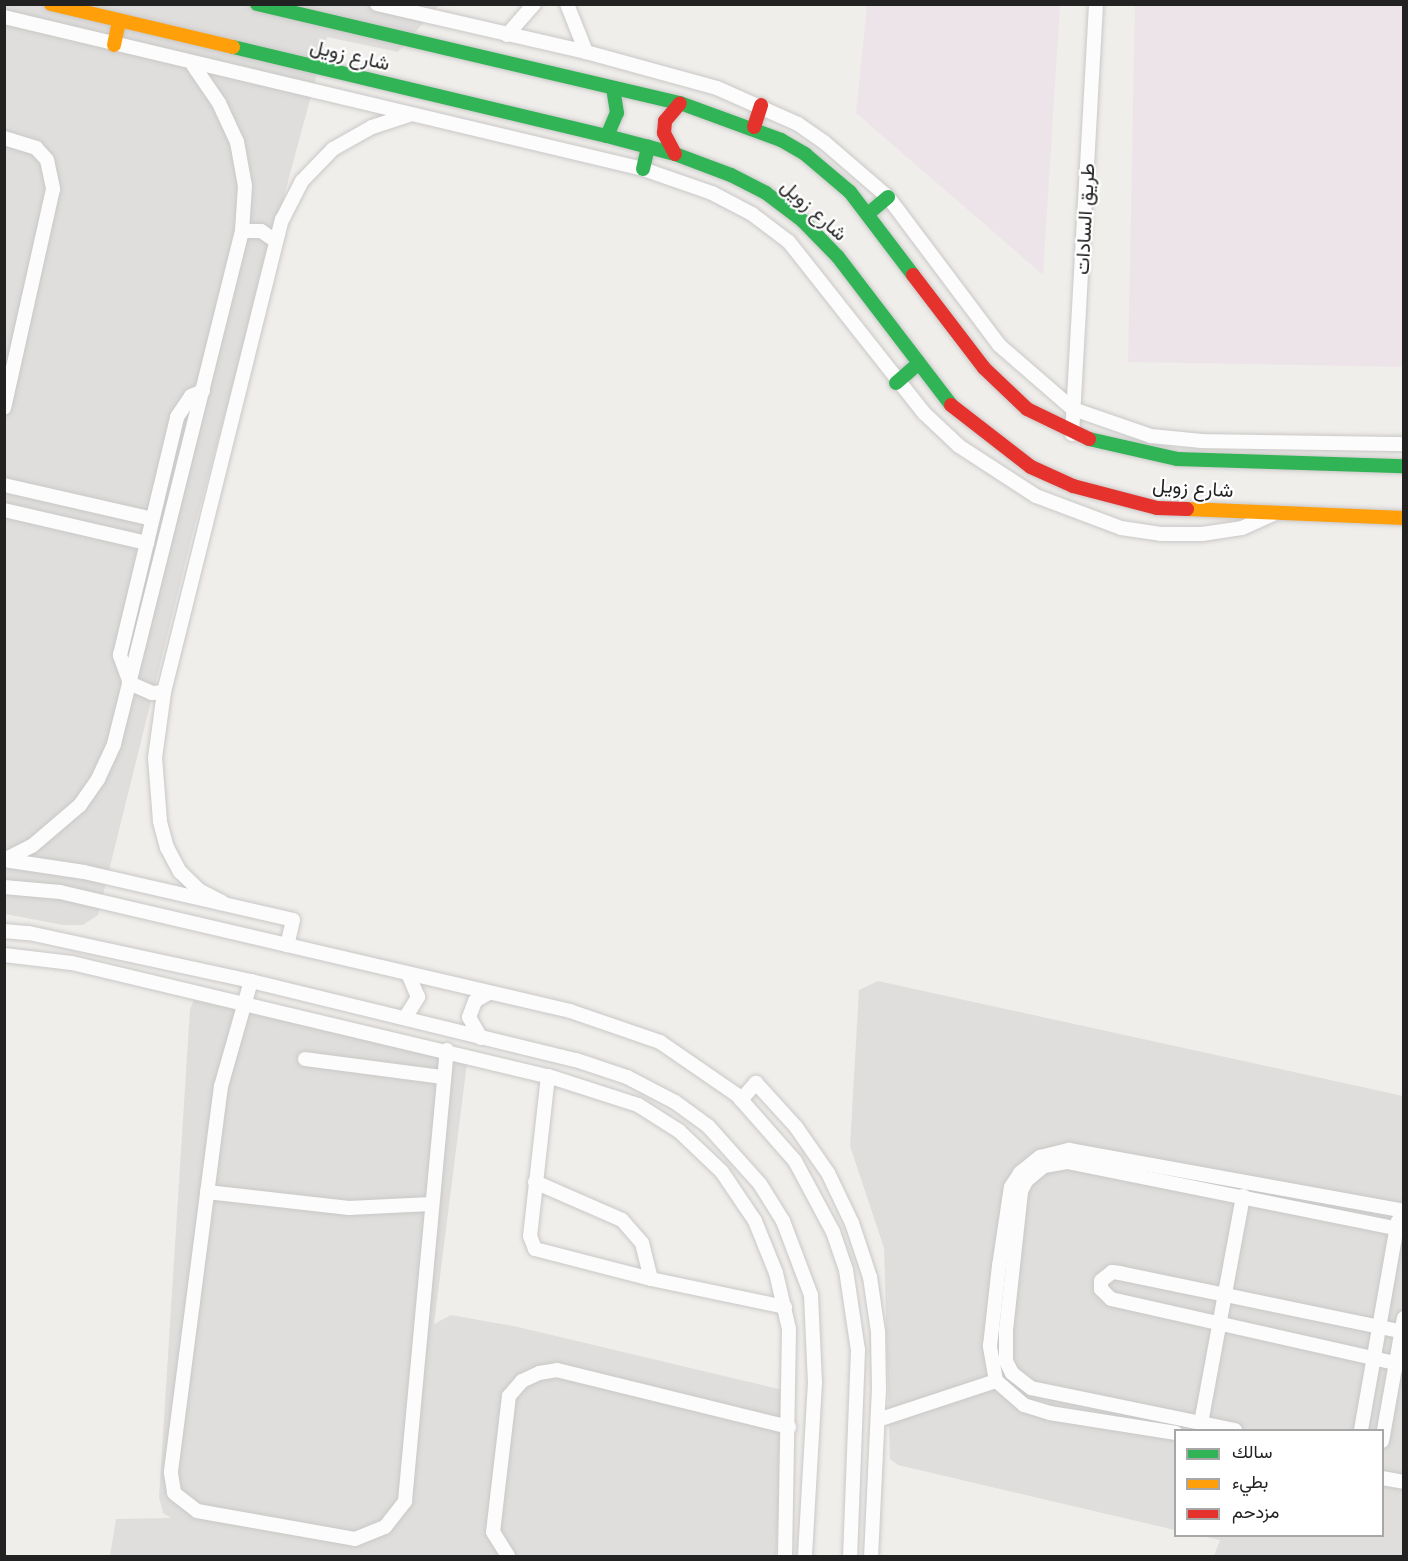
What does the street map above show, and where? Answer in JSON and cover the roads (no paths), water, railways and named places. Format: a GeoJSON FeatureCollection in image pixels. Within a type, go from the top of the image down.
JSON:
{"type":"FeatureCollection","features":[{"type":"Feature","properties":{"kind":"main road","name":"شارع زويل"},"geometry":{"type":"LineString","coordinates":[[51,4],[607,136],[675,154],[766,193],[803,221],[838,257],[918,364],[966,420],[1001,448],[1031,467],[1073,486],[1157,508],[1404,518]]}},
{"type":"Feature","properties":{"kind":"main road","name":"شارع زويل"},"geometry":{"type":"LineString","coordinates":[[257,4],[680,103],[754,128],[821,166],[869,213],[984,368],[1027,409],[1072,434],[1107,446],[1177,459],[1404,466]]}},
{"type":"Feature","properties":{"kind":"main road"},"geometry":{"type":"LineString","coordinates":[[114,45],[119,21]]}},
{"type":"Feature","properties":{"kind":"main road"},"geometry":{"type":"LineString","coordinates":[[607,136],[617,113],[613,88]]}},
{"type":"Feature","properties":{"kind":"main road"},"geometry":{"type":"LineString","coordinates":[[675,154],[664,133],[671,110],[680,103]]}},
{"type":"Feature","properties":{"kind":"main road"},"geometry":{"type":"LineString","coordinates":[[754,128],[761,105]]}},
{"type":"Feature","properties":{"kind":"main road"},"geometry":{"type":"LineString","coordinates":[[643,169],[648,147]]}},
{"type":"Feature","properties":{"kind":"main road"},"geometry":{"type":"LineString","coordinates":[[869,213],[888,197]]}},
{"type":"Feature","properties":{"kind":"main road"},"geometry":{"type":"LineString","coordinates":[[896,383],[918,364]]}},
{"type":"Feature","properties":{"kind":"street"},"geometry":{"type":"LineString","coordinates":[[377,4],[586,52],[717,88],[761,105],[824,142],[888,197],[999,345],[1073,409],[1151,436],[1272,443],[1404,444]]}},
{"type":"Feature","properties":{"kind":"street"},"geometry":{"type":"LineString","coordinates":[[507,35],[534,4]]}},
{"type":"Feature","properties":{"kind":"street"},"geometry":{"type":"LineString","coordinates":[[567,4],[586,52]]}},
{"type":"Feature","properties":{"kind":"street","name":"طريق السادات"},"geometry":{"type":"LineString","coordinates":[[1072,434],[1096,4]]}},
{"type":"Feature","properties":{"kind":"street"},"geometry":{"type":"LineString","coordinates":[[4,17],[193,65],[643,169],[712,193],[752,214],[789,242],[830,290],[896,383],[959,446],[998,474],[1082,516],[1121,528],[1161,534],[1202,534],[1242,528],[1279,512]]}},
{"type":"Feature","properties":{"kind":"street"},"geometry":{"type":"LineString","coordinates":[[4,860],[41,840],[80,805],[98,779],[114,744],[242,231],[245,186],[237,142],[219,103],[193,65]]}},
{"type":"Feature","properties":{"kind":"street"},"geometry":{"type":"LineString","coordinates":[[222,902],[193,885],[167,848],[160,821],[155,758],[164,692],[276,242],[291,200],[317,164],[352,136],[410,114]]}},
{"type":"Feature","properties":{"kind":"street"},"geometry":{"type":"LineString","coordinates":[[4,138],[36,148],[47,160],[53,189],[4,408]]}},
{"type":"Feature","properties":{"kind":"street"},"geometry":{"type":"LineString","coordinates":[[242,231],[261,231],[276,242]]}},
{"type":"Feature","properties":{"kind":"street"},"geometry":{"type":"LineString","coordinates":[[164,692],[140,690],[130,683],[120,655],[177,417],[191,396],[203,391]]}},
{"type":"Feature","properties":{"kind":"street"},"geometry":{"type":"LineString","coordinates":[[4,485],[152,519]]}},
{"type":"Feature","properties":{"kind":"street"},"geometry":{"type":"LineString","coordinates":[[4,510],[147,543]]}},
{"type":"Feature","properties":{"kind":"street"},"geometry":{"type":"LineString","coordinates":[[4,860],[84,872],[293,920],[287,945]]}},
{"type":"Feature","properties":{"kind":"street"},"geometry":{"type":"LineString","coordinates":[[4,887],[60,892],[570,1011],[660,1042],[691,1060],[741,1100],[771,1129],[801,1169],[833,1232],[846,1270],[858,1350],[850,1557]]}},
{"type":"Feature","properties":{"kind":"street"},"geometry":{"type":"LineString","coordinates":[[4,931],[29,933],[250,981],[576,1060],[627,1077],[675,1102],[708,1126],[760,1184],[783,1221],[811,1295],[814,1320],[815,1382],[805,1557]]}},
{"type":"Feature","properties":{"kind":"street"},"geometry":{"type":"LineString","coordinates":[[4,955],[72,963],[447,1050],[548,1076],[639,1105],[679,1131],[722,1172],[755,1221],[776,1273],[785,1307],[789,1329],[786,1557]]}},
{"type":"Feature","properties":{"kind":"street"},"geometry":{"type":"LineString","coordinates":[[405,1018],[418,997],[408,974]]}},
{"type":"Feature","properties":{"kind":"street"},"geometry":{"type":"LineString","coordinates":[[250,981],[246,1004],[221,1086],[171,1473],[174,1493],[197,1511],[347,1539],[371,1535],[385,1527],[405,1501],[442,1077],[447,1050]]}},
{"type":"Feature","properties":{"kind":"street"},"geometry":{"type":"LineString","coordinates":[[481,1038],[469,1017],[475,1001],[489,993]]}},
{"type":"Feature","properties":{"kind":"street"},"geometry":{"type":"LineString","coordinates":[[305,1059],[442,1077]]}},
{"type":"Feature","properties":{"kind":"street"},"geometry":{"type":"LineString","coordinates":[[548,1076],[530,1242],[535,1249],[651,1279],[785,1307]]}},
{"type":"Feature","properties":{"kind":"street"},"geometry":{"type":"LineString","coordinates":[[741,1100],[756,1083],[796,1126],[828,1173],[852,1223],[870,1277],[878,1332],[878,1419],[871,1557]]}},
{"type":"Feature","properties":{"kind":"street"},"geometry":{"type":"LineString","coordinates":[[1068,1156],[1137,1177],[1301,1194],[1402,1210],[1361,1429]]}},
{"type":"Feature","properties":{"kind":"street"},"geometry":{"type":"LineString","coordinates":[[1226,1429],[1201,1423],[1050,1413],[1024,1405],[996,1381],[992,1366],[1020,1173],[1042,1162],[1068,1156],[1140,1162],[1243,1196],[1400,1230]]}},
{"type":"Feature","properties":{"kind":"street"},"geometry":{"type":"LineString","coordinates":[[1137,1177],[1140,1162]]}},
{"type":"Feature","properties":{"kind":"street"},"geometry":{"type":"LineString","coordinates":[[535,1182],[622,1220],[642,1243],[651,1279]]}},
{"type":"Feature","properties":{"kind":"street"},"geometry":{"type":"LineString","coordinates":[[207,1192],[349,1208],[431,1204]]}},
{"type":"Feature","properties":{"kind":"street"},"geometry":{"type":"LineString","coordinates":[[1298,1209],[1301,1194]]}},
{"type":"Feature","properties":{"kind":"street"},"geometry":{"type":"LineString","coordinates":[[1201,1423],[1243,1196]]}},
{"type":"Feature","properties":{"kind":"street"},"geometry":{"type":"LineString","coordinates":[[1384,1436],[1400,1364],[1403,1328],[1379,1328],[1112,1272],[1101,1281],[1101,1289],[1111,1299],[1400,1364]]}},
{"type":"Feature","properties":{"kind":"street"},"geometry":{"type":"LineString","coordinates":[[999,1329],[1006,1361],[1012,1373],[1031,1388],[1054,1393],[1174,1432]]}},
{"type":"Feature","properties":{"kind":"street"},"geometry":{"type":"LineString","coordinates":[[992,1366],[1006,1361]]}},
{"type":"Feature","properties":{"kind":"street"},"geometry":{"type":"LineString","coordinates":[[508,1557],[493,1532],[509,1396],[522,1382],[539,1373],[557,1370],[789,1427]]}},
{"type":"Feature","properties":{"kind":"street"},"geometry":{"type":"LineString","coordinates":[[878,1419],[996,1381]]}},
{"type":"Feature","properties":{"kind":"street"},"geometry":{"type":"LineString","coordinates":[[1024,1405],[1031,1388]]}},
{"type":"Feature","properties":{"kind":"street"},"geometry":{"type":"LineString","coordinates":[[1050,1413],[1054,1393]]}},
{"type":"Feature","properties":{"kind":"street"},"geometry":{"type":"LineString","coordinates":[[1384,1478],[1404,1482]]}}]}
